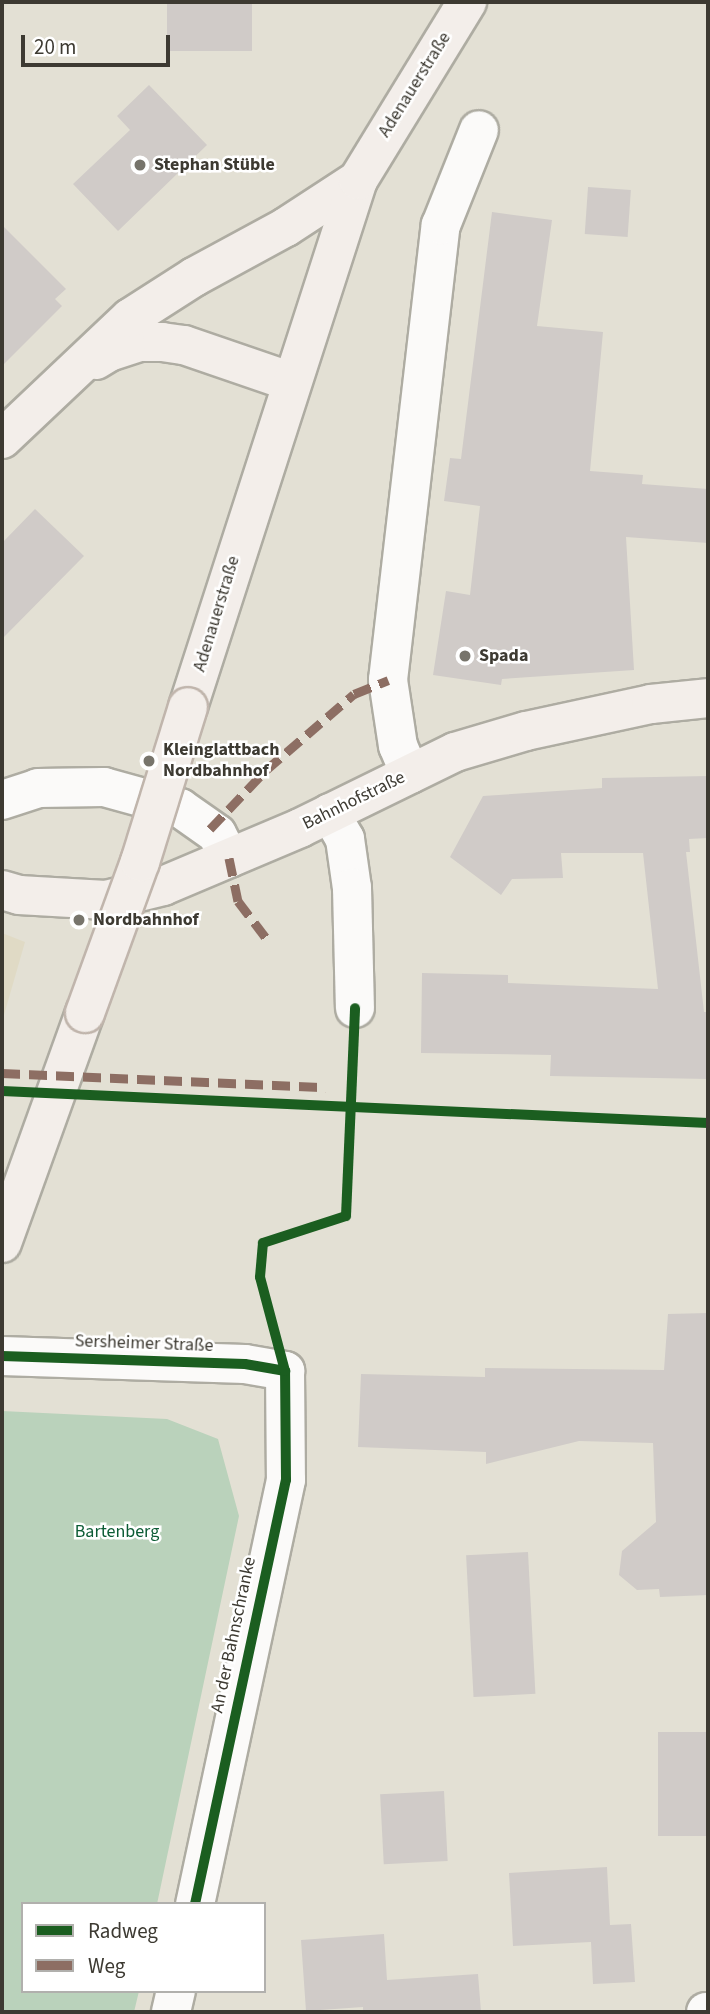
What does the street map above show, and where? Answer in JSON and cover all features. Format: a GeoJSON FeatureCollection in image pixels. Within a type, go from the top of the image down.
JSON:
{"type":"FeatureCollection","features":[{"type":"Feature","properties":{"kind":"main road","name":"Adenauerstraße"},"geometry":{"type":"LineString","coordinates":[[2,1242],[140,862],[358,180],[467,2]]}},
{"type":"Feature","properties":{"kind":"main road"},"geometry":{"type":"LineString","coordinates":[[2,439],[130,318],[194,277],[286,227],[358,180]]}},
{"type":"Feature","properties":{"kind":"main road"},"geometry":{"type":"LineString","coordinates":[[70,376],[109,352],[140,342],[162,342],[184,345],[292,382]]}},
{"type":"Feature","properties":{"kind":"main road","name":"Bahnhofstraße"},"geometry":{"type":"LineString","coordinates":[[2,890],[19,895],[106,900],[163,886],[330,813],[455,752],[526,731],[651,704],[708,698]]}},
{"type":"Feature","properties":{"kind":"street"},"geometry":{"type":"LineString","coordinates":[[410,774],[398,746],[388,680],[441,225],[479,130]]}},
{"type":"Feature","properties":{"kind":"street"},"geometry":{"type":"LineString","coordinates":[[2,800],[37,788],[104,788],[180,808],[217,834],[229,858]]}},
{"type":"Feature","properties":{"kind":"street"},"geometry":{"type":"LineString","coordinates":[[330,813],[345,839],[352,888],[355,1008]]}},
{"type":"Feature","properties":{"kind":"street","name":"Sersheimer Straße"},"geometry":{"type":"LineString","coordinates":[[2,1356],[245,1364],[285,1371]]}},
{"type":"Feature","properties":{"kind":"street","name":"An der Bahnschranke"},"geometry":{"type":"LineString","coordinates":[[195,1902],[286,1480],[285,1371]]}},
{"type":"Feature","properties":{"kind":"street"},"geometry":{"type":"LineString","coordinates":[[171,2012],[176,1993]]}},
{"type":"Feature","properties":{"kind":"shaded area"},"geometry":{"type":"Polygon","coordinates":[[[2,933],[25,942],[2,1022],[2,933]]]}},
{"type":"Feature","properties":{"kind":"green space","name":"Bartenberg"},"geometry":{"type":"Polygon","coordinates":[[[2,1411],[167,1419],[218,1439],[239,1516],[157,1902],[21,1902],[21,1993],[139,1993],[134,2012],[2,2012],[2,1411]]]}},
{"type":"Feature","properties":{"kind":"building"},"geometry":{"type":"Polygon","coordinates":[[[252,2],[252,51],[167,51],[167,4],[252,2]]]}},
{"type":"Feature","properties":{"kind":"building","name":"Stephan Stüble"},"geometry":{"type":"Polygon","coordinates":[[[149,85],[207,145],[118,231],[73,184],[130,130],[117,116],[149,85]]]}},
{"type":"Feature","properties":{"kind":"building"},"geometry":{"type":"Polygon","coordinates":[[[588,187],[631,190],[628,237],[585,234],[588,187]]]}},
{"type":"Feature","properties":{"kind":"building"},"geometry":{"type":"Polygon","coordinates":[[[492,212],[552,220],[537,326],[603,332],[590,471],[643,475],[642,484],[708,489],[708,543],[626,537],[634,670],[502,679],[501,685],[433,675],[446,591],[470,595],[480,506],[444,501],[450,458],[461,459],[492,212]]]}},
{"type":"Feature","properties":{"kind":"building"},"geometry":{"type":"Polygon","coordinates":[[[2,225],[66,289],[55,299],[62,306],[2,366],[2,225]]]}},
{"type":"Feature","properties":{"kind":"building"},"geometry":{"type":"Polygon","coordinates":[[[35,509],[84,556],[2,639],[2,543],[35,509]]]}},
{"type":"Feature","properties":{"kind":"building"},"geometry":{"type":"Polygon","coordinates":[[[708,776],[708,838],[689,839],[690,852],[686,852],[704,1012],[708,1012],[708,1079],[550,1076],[551,1055],[421,1053],[422,973],[508,975],[508,983],[658,989],[643,853],[561,853],[563,878],[512,879],[501,895],[450,857],[483,796],[602,788],[602,778],[708,776]]]}},
{"type":"Feature","properties":{"kind":"building"},"geometry":{"type":"Polygon","coordinates":[[[708,1313],[708,1595],[660,1597],[659,1589],[637,1590],[619,1575],[622,1551],[656,1522],[653,1443],[579,1441],[486,1464],[486,1452],[358,1447],[361,1374],[485,1377],[485,1368],[664,1370],[668,1314],[708,1313]]]}},
{"type":"Feature","properties":{"kind":"building"},"geometry":{"type":"Polygon","coordinates":[[[528,1552],[535,1694],[474,1697],[466,1555],[528,1552]]]}},
{"type":"Feature","properties":{"kind":"building"},"geometry":{"type":"Polygon","coordinates":[[[658,1732],[708,1732],[708,1836],[658,1836],[658,1732]]]}},
{"type":"Feature","properties":{"kind":"building"},"geometry":{"type":"Polygon","coordinates":[[[444,1791],[448,1861],[384,1864],[380,1794],[444,1791]]]}},
{"type":"Feature","properties":{"kind":"building"},"geometry":{"type":"Polygon","coordinates":[[[607,1867],[610,1925],[631,1924],[635,1982],[593,1984],[591,1942],[513,1946],[509,1873],[607,1867]]]}},
{"type":"Feature","properties":{"kind":"building"},"geometry":{"type":"Polygon","coordinates":[[[384,1934],[387,1980],[478,1974],[481,2012],[363,2012],[363,2007],[306,2011],[301,1940],[384,1934]]]}},
{"type":"Feature","properties":{"kind":"marked path"},"geometry":{"type":"LineString","coordinates":[[210,829],[266,770],[354,694],[388,680]]}},
{"type":"Feature","properties":{"kind":"marked path"},"geometry":{"type":"LineString","coordinates":[[229,858],[238,901],[267,939]]}},
{"type":"Feature","properties":{"kind":"marked path"},"geometry":{"type":"LineString","coordinates":[[2,1073],[326,1087]]}},
{"type":"Feature","properties":{"kind":"cycle path"},"geometry":{"type":"LineString","coordinates":[[195,1902],[286,1480],[285,1371],[260,1277],[263,1243],[346,1216],[355,1008]]}},
{"type":"Feature","properties":{"kind":"cycle path"},"geometry":{"type":"LineString","coordinates":[[2,1091],[708,1123]]}},
{"type":"Feature","properties":{"kind":"cycle path"},"geometry":{"type":"LineString","coordinates":[[2,1356],[245,1364],[285,1371]]}},
{"type":"Feature","properties":{"kind":"place","name":"Stephan Stüble"},"geometry":{"type":"Point","coordinates":[140,165]}},
{"type":"Feature","properties":{"kind":"place","name":"Spada"},"geometry":{"type":"Point","coordinates":[465,656]}},
{"type":"Feature","properties":{"kind":"place","name":"Kleinglattbach Nordbahnhof"},"geometry":{"type":"Point","coordinates":[149,761]}},
{"type":"Feature","properties":{"kind":"place","name":"Nordbahnhof"},"geometry":{"type":"Point","coordinates":[79,920]}}]}
